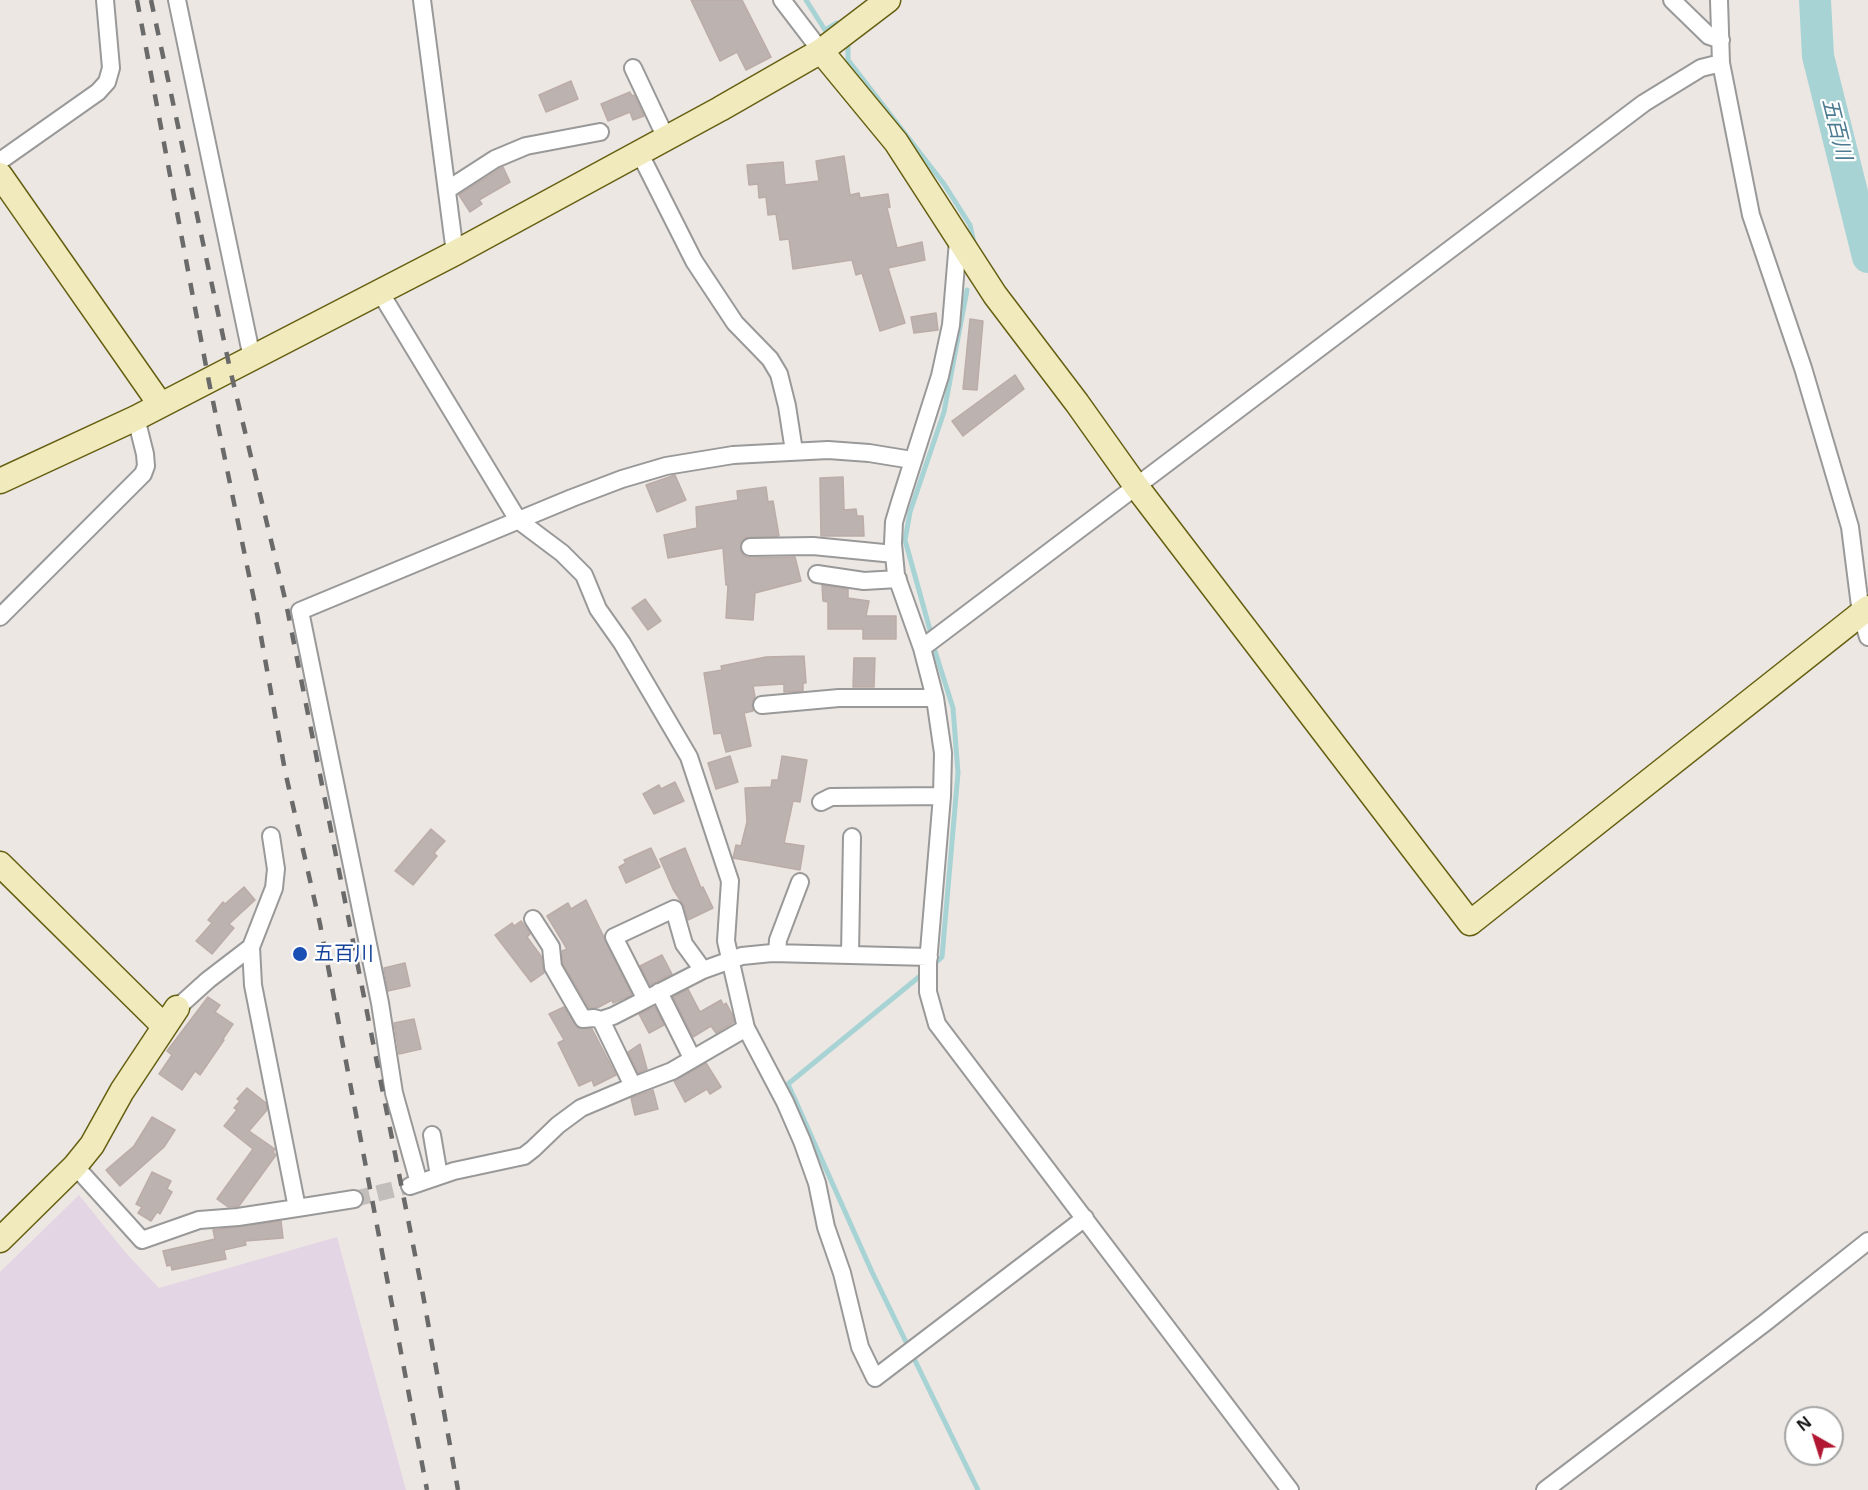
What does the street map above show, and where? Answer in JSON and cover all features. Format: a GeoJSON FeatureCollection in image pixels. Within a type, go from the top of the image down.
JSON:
{"type":"FeatureCollection","features":[{"type":"Feature","properties":{"kind":"street"},"geometry":{"type":"LineString","coordinates":[[0,161],[98,92],[107,82],[111,68],[105,0]]}},
{"type":"Feature","properties":{"kind":"street"},"geometry":{"type":"LineString","coordinates":[[177,0],[252,358]]}},
{"type":"Feature","properties":{"kind":"street"},"geometry":{"type":"LineString","coordinates":[[422,0],[455,253]]}},
{"type":"Feature","properties":{"kind":"street"},"geometry":{"type":"LineString","coordinates":[[782,0],[896,142],[994,295],[1077,403],[1136,486],[1470,923],[1864,611]]}},
{"type":"Feature","properties":{"kind":"street"},"geometry":{"type":"LineString","coordinates":[[0,481],[136,418],[455,253],[821,51],[888,0]]}},
{"type":"Feature","properties":{"kind":"street"},"geometry":{"type":"LineString","coordinates":[[1672,0],[1709,36],[1720,40]]}},
{"type":"Feature","properties":{"kind":"street"},"geometry":{"type":"LineString","coordinates":[[1719,0],[1721,63],[1751,215],[1803,368],[1850,527],[1868,637]]}},
{"type":"Feature","properties":{"kind":"street"},"geometry":{"type":"LineString","coordinates":[[922,648],[1644,103],[1701,68],[1721,63]]}},
{"type":"Feature","properties":{"kind":"street"},"geometry":{"type":"LineString","coordinates":[[633,68],[666,138]]}},
{"type":"Feature","properties":{"kind":"street"},"geometry":{"type":"LineString","coordinates":[[447,190],[495,159],[526,146],[600,132]]}},
{"type":"Feature","properties":{"kind":"street"},"geometry":{"type":"LineString","coordinates":[[639,152],[694,261],[735,323],[770,359],[779,374],[794,451]]}},
{"type":"Feature","properties":{"kind":"street"},"geometry":{"type":"LineString","coordinates":[[0,175],[160,405]]}},
{"type":"Feature","properties":{"kind":"street"},"geometry":{"type":"LineString","coordinates":[[958,241],[951,325],[940,376],[894,522],[894,554],[898,579],[922,648],[935,698],[943,753],[928,992],[937,1024],[1290,1490]]}},
{"type":"Feature","properties":{"kind":"street"},"geometry":{"type":"LineString","coordinates":[[380,292],[518,520],[562,553],[584,575],[598,609],[622,643],[689,757],[730,881],[726,942],[746,1029],[780,1092],[802,1141],[817,1182],[826,1227],[842,1273],[860,1347],[875,1378],[1084,1218]]}},
{"type":"Feature","properties":{"kind":"street"},"geometry":{"type":"LineString","coordinates":[[0,617],[143,474],[146,466],[145,454],[136,418]]}},
{"type":"Feature","properties":{"kind":"street"},"geometry":{"type":"LineString","coordinates":[[746,1029],[672,1071],[570,1115],[524,1155],[453,1171],[414,1185],[394,1093],[380,1003],[300,610],[622,479],[666,466],[733,455],[828,450],[869,453],[912,460]]}},
{"type":"Feature","properties":{"kind":"street"},"geometry":{"type":"LineString","coordinates":[[750,547],[813,546],[894,554]]}},
{"type":"Feature","properties":{"kind":"street"},"geometry":{"type":"LineString","coordinates":[[817,574],[864,581],[898,579]]}},
{"type":"Feature","properties":{"kind":"street"},"geometry":{"type":"LineString","coordinates":[[762,705],[839,698],[935,698]]}},
{"type":"Feature","properties":{"kind":"street"},"geometry":{"type":"LineString","coordinates":[[822,802],[831,797],[942,796]]}},
{"type":"Feature","properties":{"kind":"street"},"geometry":{"type":"LineString","coordinates":[[271,836],[276,869],[274,888],[251,947],[251,974],[297,1208]]}},
{"type":"Feature","properties":{"kind":"street"},"geometry":{"type":"LineString","coordinates":[[850,955],[852,837]]}},
{"type":"Feature","properties":{"kind":"street"},"geometry":{"type":"LineString","coordinates":[[0,864],[170,1017]]}},
{"type":"Feature","properties":{"kind":"street"},"geometry":{"type":"LineString","coordinates":[[777,953],[778,940],[800,882]]}},
{"type":"Feature","properties":{"kind":"street"},"geometry":{"type":"LineString","coordinates":[[692,1058],[614,937],[674,909],[684,944],[703,970]]}},
{"type":"Feature","properties":{"kind":"street"},"geometry":{"type":"LineString","coordinates":[[533,919],[552,947],[553,967],[583,1019],[601,1020],[613,1016],[703,970],[742,956],[777,953],[929,960]]}},
{"type":"Feature","properties":{"kind":"street"},"geometry":{"type":"LineString","coordinates":[[0,1240],[75,1166],[92,1145],[122,1091],[170,1017],[208,980],[251,947]]}},
{"type":"Feature","properties":{"kind":"street"},"geometry":{"type":"LineString","coordinates":[[601,1020],[633,1086]]}},
{"type":"Feature","properties":{"kind":"street"},"geometry":{"type":"LineString","coordinates":[[432,1135],[439,1176]]}},
{"type":"Feature","properties":{"kind":"street"},"geometry":{"type":"LineString","coordinates":[[75,1166],[142,1240],[199,1220],[238,1217],[354,1199]]}},
{"type":"Feature","properties":{"kind":"street"},"geometry":{"type":"LineString","coordinates":[[1545,1490],[1748,1336],[1868,1241]]}},
{"type":"Feature","properties":{"kind":"shaded area"},"geometry":{"type":"Polygon","coordinates":[[[79,1195],[126,1253],[159,1288],[337,1237],[406,1490],[0,1490],[0,1272],[79,1195]]]}},
{"type":"Feature","properties":{"kind":"building"},"geometry":{"type":"Polygon","coordinates":[[[691,0],[742,0],[771,57],[746,70],[737,52],[720,61],[691,0]]]}},
{"type":"Feature","properties":{"kind":"building"},"geometry":{"type":"Polygon","coordinates":[[[571,81],[578,99],[546,112],[539,95],[571,81]]]}},
{"type":"Feature","properties":{"kind":"building"},"geometry":{"type":"Polygon","coordinates":[[[630,92],[632,96],[634,95],[644,116],[633,120],[630,112],[608,121],[601,104],[630,92]]]}},
{"type":"Feature","properties":{"kind":"building"},"geometry":{"type":"Polygon","coordinates":[[[844,156],[850,195],[859,193],[860,198],[888,194],[890,207],[887,208],[897,248],[922,242],[925,260],[888,268],[905,323],[880,331],[862,273],[856,275],[852,260],[793,269],[789,239],[780,240],[776,214],[768,215],[766,197],[759,198],[758,184],[749,185],[747,165],[783,162],[785,185],[819,181],[816,161],[844,156]]]}},
{"type":"Feature","properties":{"kind":"building"},"geometry":{"type":"Polygon","coordinates":[[[503,167],[510,182],[479,200],[482,204],[470,212],[459,195],[503,167]]]}},
{"type":"Feature","properties":{"kind":"building"},"geometry":{"type":"Polygon","coordinates":[[[936,313],[938,330],[914,333],[911,317],[936,313]]]}},
{"type":"Feature","properties":{"kind":"building"},"geometry":{"type":"Polygon","coordinates":[[[970,319],[983,321],[977,390],[963,389],[970,319]]]}},
{"type":"Feature","properties":{"kind":"building"},"geometry":{"type":"Polygon","coordinates":[[[1015,375],[1024,389],[963,436],[952,421],[1015,375]]]}},
{"type":"Feature","properties":{"kind":"building"},"geometry":{"type":"Polygon","coordinates":[[[675,475],[686,500],[657,512],[646,485],[675,475]]]}},
{"type":"Feature","properties":{"kind":"building"},"geometry":{"type":"Polygon","coordinates":[[[843,477],[844,510],[856,509],[857,516],[863,516],[864,536],[821,536],[820,478],[843,477]]]}},
{"type":"Feature","properties":{"kind":"building"},"geometry":{"type":"Polygon","coordinates":[[[766,487],[768,502],[773,501],[779,536],[745,538],[741,542],[741,552],[750,558],[795,557],[801,581],[755,593],[753,620],[726,618],[728,585],[726,585],[723,548],[668,558],[664,535],[697,528],[696,507],[738,500],[737,491],[766,487]]]}},
{"type":"Feature","properties":{"kind":"building"},"geometry":{"type":"Polygon","coordinates":[[[822,585],[848,589],[848,598],[869,601],[866,616],[896,616],[896,639],[863,639],[863,629],[828,629],[828,602],[823,601],[822,585]]]}},
{"type":"Feature","properties":{"kind":"building"},"geometry":{"type":"Polygon","coordinates":[[[645,599],[661,621],[648,630],[632,608],[645,599]]]}},
{"type":"Feature","properties":{"kind":"building"},"geometry":{"type":"Polygon","coordinates":[[[804,656],[806,683],[803,683],[803,691],[784,692],[784,684],[753,686],[755,697],[752,705],[753,711],[744,713],[751,746],[726,752],[721,733],[714,734],[704,673],[722,670],[721,666],[766,657],[804,656]]]}},
{"type":"Feature","properties":{"kind":"building"},"geometry":{"type":"Polygon","coordinates":[[[854,658],[875,658],[874,687],[853,687],[854,658]]]}},
{"type":"Feature","properties":{"kind":"building"},"geometry":{"type":"Polygon","coordinates":[[[730,756],[738,782],[716,789],[708,763],[730,756]]]}},
{"type":"Feature","properties":{"kind":"building"},"geometry":{"type":"Polygon","coordinates":[[[782,756],[807,760],[800,802],[793,801],[784,843],[804,846],[800,870],[733,858],[736,845],[741,846],[747,822],[745,788],[771,787],[772,780],[778,780],[782,756]]]}},
{"type":"Feature","properties":{"kind":"building"},"geometry":{"type":"Polygon","coordinates":[[[675,782],[684,801],[654,814],[643,794],[659,785],[661,789],[675,782]]]}},
{"type":"Feature","properties":{"kind":"building"},"geometry":{"type":"Polygon","coordinates":[[[431,829],[445,841],[434,853],[437,856],[413,885],[395,871],[431,829]]]}},
{"type":"Feature","properties":{"kind":"building"},"geometry":{"type":"Polygon","coordinates":[[[651,848],[660,867],[626,883],[619,867],[626,863],[624,860],[651,848]]]}},
{"type":"Feature","properties":{"kind":"building"},"geometry":{"type":"Polygon","coordinates":[[[685,848],[701,888],[703,887],[713,908],[688,920],[684,906],[673,889],[660,859],[685,848]]]}},
{"type":"Feature","properties":{"kind":"building"},"geometry":{"type":"Polygon","coordinates":[[[244,887],[255,900],[229,924],[234,928],[212,954],[196,941],[212,923],[208,920],[223,902],[225,904],[244,887]]]}},
{"type":"Feature","properties":{"kind":"building"},"geometry":{"type":"Polygon","coordinates":[[[586,900],[632,995],[613,1003],[612,1000],[597,1008],[589,1008],[563,964],[562,951],[567,949],[547,916],[568,903],[571,909],[586,900]]]}},
{"type":"Feature","properties":{"kind":"building"},"geometry":{"type":"Polygon","coordinates":[[[521,921],[530,934],[527,937],[541,956],[544,973],[531,982],[495,935],[512,923],[514,926],[521,921]]]}},
{"type":"Feature","properties":{"kind":"building"},"geometry":{"type":"Polygon","coordinates":[[[662,955],[672,974],[650,985],[640,966],[662,955]]]}},
{"type":"Feature","properties":{"kind":"building"},"geometry":{"type":"Polygon","coordinates":[[[405,963],[410,986],[388,991],[384,968],[405,963]]]}},
{"type":"Feature","properties":{"kind":"building"},"geometry":{"type":"Polygon","coordinates":[[[688,989],[700,1012],[721,1000],[723,1005],[726,1003],[734,1022],[716,1033],[711,1026],[693,1037],[673,997],[688,989]]]}},
{"type":"Feature","properties":{"kind":"building"},"geometry":{"type":"Polygon","coordinates":[[[208,997],[220,1005],[215,1012],[233,1024],[200,1075],[195,1071],[182,1090],[159,1074],[172,1055],[167,1051],[208,997]]]}},
{"type":"Feature","properties":{"kind":"building"},"geometry":{"type":"Polygon","coordinates":[[[564,1007],[578,1028],[592,1029],[616,1075],[594,1086],[592,1080],[579,1086],[558,1043],[564,1040],[549,1014],[564,1007]]]}},
{"type":"Feature","properties":{"kind":"building"},"geometry":{"type":"Polygon","coordinates":[[[655,1007],[664,1025],[649,1033],[639,1014],[655,1007]]]}},
{"type":"Feature","properties":{"kind":"building"},"geometry":{"type":"Polygon","coordinates":[[[414,1019],[421,1049],[399,1054],[394,1023],[414,1019]]]}},
{"type":"Feature","properties":{"kind":"building"},"geometry":{"type":"Polygon","coordinates":[[[640,1044],[647,1069],[638,1073],[628,1052],[640,1044]]]}},
{"type":"Feature","properties":{"kind":"building"},"geometry":{"type":"Polygon","coordinates":[[[706,1063],[721,1087],[710,1094],[707,1089],[685,1102],[674,1081],[706,1063]]]}},
{"type":"Feature","properties":{"kind":"building"},"geometry":{"type":"Polygon","coordinates":[[[247,1088],[266,1103],[267,1110],[249,1131],[275,1149],[273,1152],[276,1155],[239,1206],[228,1207],[217,1199],[253,1149],[224,1126],[237,1110],[234,1108],[240,1101],[237,1099],[247,1088]]]}},
{"type":"Feature","properties":{"kind":"building"},"geometry":{"type":"Polygon","coordinates":[[[653,1090],[658,1109],[635,1115],[631,1098],[653,1090]]]}},
{"type":"Feature","properties":{"kind":"building"},"geometry":{"type":"Polygon","coordinates":[[[152,1117],[175,1130],[164,1147],[120,1186],[106,1170],[134,1146],[152,1117]]]}},
{"type":"Feature","properties":{"kind":"building"},"geometry":{"type":"Polygon","coordinates":[[[152,1172],[171,1181],[167,1189],[172,1192],[160,1214],[157,1212],[151,1221],[138,1213],[142,1207],[136,1204],[152,1172]]]}},
{"type":"Feature","properties":{"kind":"building"},"geometry":{"type":"Polygon","coordinates":[[[281,1221],[283,1238],[245,1241],[246,1245],[224,1250],[226,1259],[172,1270],[171,1265],[167,1266],[163,1251],[215,1239],[213,1230],[281,1221]]]}},
{"type":"Feature","properties":{"kind":"waterway"},"geometry":{"type":"LineString","coordinates":[[806,0],[825,30],[837,23]]}},
{"type":"Feature","properties":{"kind":"waterway","name":"五百川"},"geometry":{"type":"LineString","coordinates":[[1815,0],[1818,56],[1868,257]]}},
{"type":"Feature","properties":{"kind":"waterway"},"geometry":{"type":"LineString","coordinates":[[848,40],[848,60],[944,184],[970,225],[975,247]]}},
{"type":"Feature","properties":{"kind":"waterway"},"geometry":{"type":"LineString","coordinates":[[930,630],[905,540],[910,512],[944,412],[967,290]]}},
{"type":"Feature","properties":{"kind":"waterway"},"geometry":{"type":"LineString","coordinates":[[932,966],[942,957],[958,773],[953,708],[935,651]]}},
{"type":"Feature","properties":{"kind":"waterway"},"geometry":{"type":"LineString","coordinates":[[925,972],[788,1084],[872,1272],[978,1490]]}},
{"type":"Feature","properties":{"kind":"tunnel"},"geometry":{"type":"LineString","coordinates":[[354,1199],[408,1186]]}},
{"type":"Feature","properties":{"kind":"railway"},"geometry":{"type":"LineString","coordinates":[[137,0],[209,382],[257,614],[285,771],[320,924],[427,1490]]}},
{"type":"Feature","properties":{"kind":"railway"},"geometry":{"type":"LineString","coordinates":[[151,0],[230,369],[286,603],[423,1295],[458,1490]]}},
{"type":"Feature","properties":{"kind":"place","name":"五百川"},"geometry":{"type":"Point","coordinates":[300,954]}}]}
